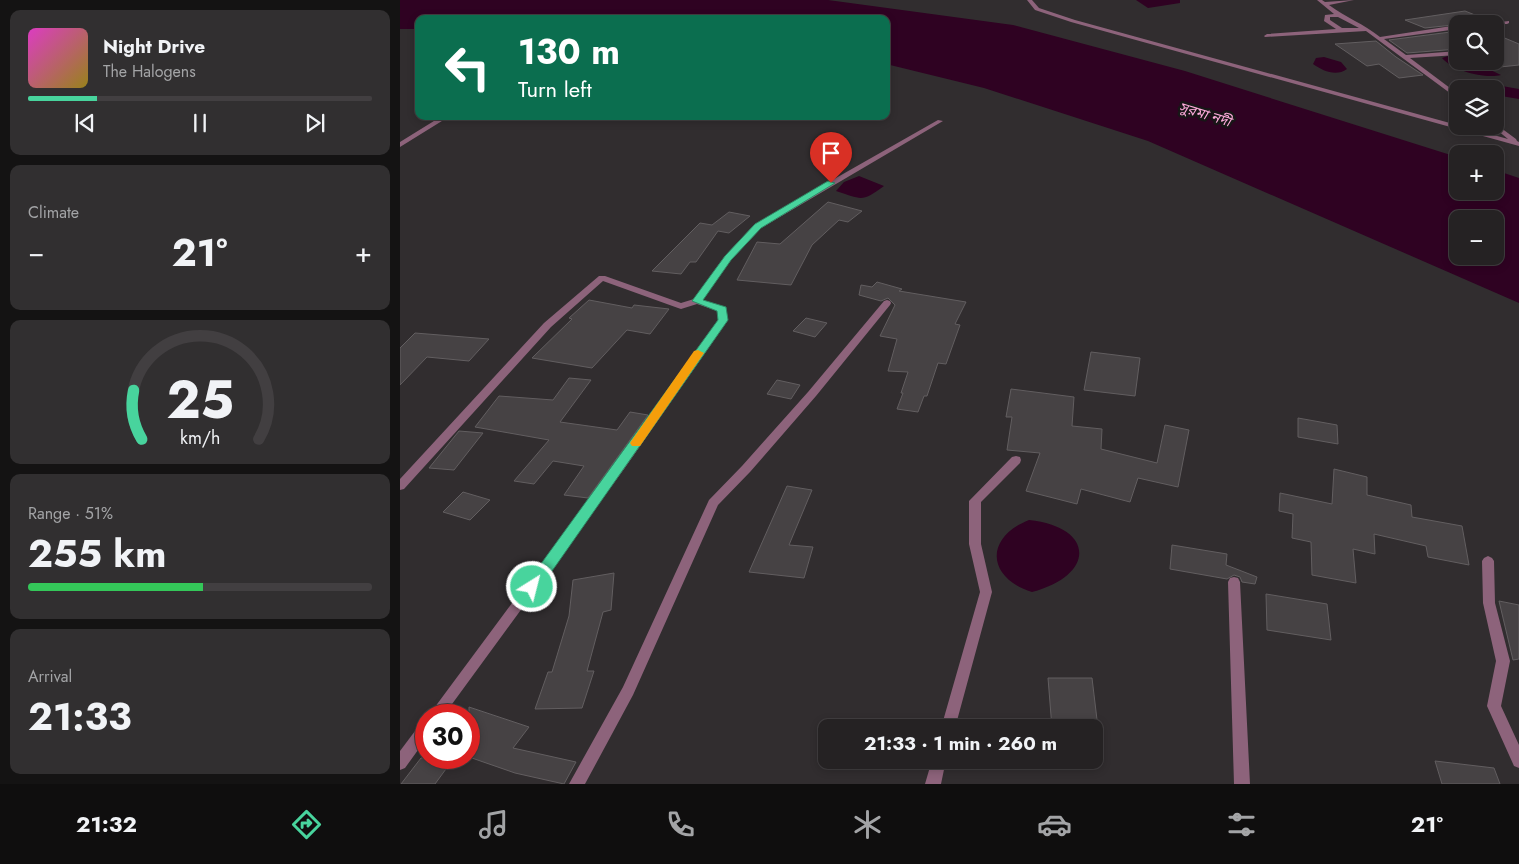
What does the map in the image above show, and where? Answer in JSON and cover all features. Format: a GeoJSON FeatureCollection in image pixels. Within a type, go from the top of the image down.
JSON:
{"type":"FeatureCollection","features":[{"type":"Feature","properties":{"kind":"street"},"geometry":{"type":"LineString","coordinates":[[1029,0],[1037,9],[1072,22],[1519,144]]}},
{"type":"Feature","properties":{"kind":"street"},"geometry":{"type":"LineString","coordinates":[[1322,2],[1352,0]]}},
{"type":"Feature","properties":{"kind":"street"},"geometry":{"type":"LineString","coordinates":[[1322,2],[1339,15],[1380,38],[1449,90]]}},
{"type":"Feature","properties":{"kind":"street"},"geometry":{"type":"LineString","coordinates":[[1339,15],[1327,16],[1327,21],[1341,30]]}},
{"type":"Feature","properties":{"kind":"street"},"geometry":{"type":"LineString","coordinates":[[1380,38],[1449,28]]}},
{"type":"Feature","properties":{"kind":"street"},"geometry":{"type":"LineString","coordinates":[[1268,36],[1367,29]]}},
{"type":"Feature","properties":{"kind":"street"},"geometry":{"type":"LineString","coordinates":[[1403,57],[1449,54]]}},
{"type":"Feature","properties":{"kind":"street"},"geometry":{"type":"LineString","coordinates":[[400,144],[439,120]]}},
{"type":"Feature","properties":{"kind":"street"},"geometry":{"type":"LineString","coordinates":[[697,301],[728,258],[758,226],[940,121]]}},
{"type":"Feature","properties":{"kind":"street"},"geometry":{"type":"LineString","coordinates":[[1504,133],[1519,144]]}},
{"type":"Feature","properties":{"kind":"street"},"geometry":{"type":"LineString","coordinates":[[400,486],[519,358],[536,335],[570,302],[602,278],[681,306],[697,301],[722,309],[723,320],[615,474],[444,704]]}},
{"type":"Feature","properties":{"kind":"street"},"geometry":{"type":"LineString","coordinates":[[576,784],[628,691],[713,503],[746,469],[812,394],[888,303]]}},
{"type":"Feature","properties":{"kind":"street"},"geometry":{"type":"LineString","coordinates":[[951,719],[986,592],[975,544],[975,501],[1016,460]]}},
{"type":"Feature","properties":{"kind":"street"},"geometry":{"type":"LineString","coordinates":[[1488,561],[1489,603],[1503,661],[1494,706],[1519,761]]}},
{"type":"Feature","properties":{"kind":"street"},"geometry":{"type":"LineString","coordinates":[[1234,582],[1242,784]]}},
{"type":"Feature","properties":{"kind":"street"},"geometry":{"type":"LineString","coordinates":[[400,763],[415,743]]}},
{"type":"Feature","properties":{"kind":"street"},"geometry":{"type":"LineString","coordinates":[[933,784],[937,769]]}},
{"type":"Feature","properties":{"kind":"water","name":"সুরমা নদী"},"geometry":{"type":"Polygon","coordinates":[[[400,0],[828,0],[1013,25],[1185,71],[1449,154],[1449,200],[1504,200],[1504,173],[1519,178],[1519,303],[1148,141],[984,88],[890,65],[890,15],[415,15],[415,29],[400,29],[400,0]]]}},
{"type":"Feature","properties":{"kind":"water"},"geometry":{"type":"Polygon","coordinates":[[[1136,0],[1180,0],[1180,3],[1148,8],[1136,0]]]}},
{"type":"Feature","properties":{"kind":"water"},"geometry":{"type":"Polygon","coordinates":[[[1449,56],[1449,64],[1447,63],[1442,58],[1449,56]]]}},
{"type":"Feature","properties":{"kind":"water"},"geometry":{"type":"Polygon","coordinates":[[[1324,57],[1341,62],[1347,69],[1334,73],[1325,71],[1313,64],[1316,58],[1324,57]]]}},
{"type":"Feature","properties":{"kind":"water"},"geometry":{"type":"Polygon","coordinates":[[[1461,70],[1491,70],[1501,75],[1487,76],[1461,70]]]}},
{"type":"Feature","properties":{"kind":"water"},"geometry":{"type":"Polygon","coordinates":[[[1504,86],[1519,89],[1519,99],[1504,96],[1504,86]]]}},
{"type":"Feature","properties":{"kind":"water"},"geometry":{"type":"Polygon","coordinates":[[[859,176],[884,186],[870,195],[861,198],[836,191],[844,182],[859,176]]]}},
{"type":"Feature","properties":{"kind":"water"},"geometry":{"type":"Polygon","coordinates":[[[1029,520],[1051,524],[1066,532],[1076,541],[1079,552],[1077,564],[1068,575],[1053,584],[1032,592],[1017,586],[1006,577],[999,568],[997,557],[998,547],[1004,537],[1014,528],[1029,520]]]}},
{"type":"Feature","properties":{"kind":"building"},"geometry":{"type":"Polygon","coordinates":[[[1465,11],[1475,15],[1449,15],[1449,25],[1425,28],[1405,20],[1465,11]]]}},
{"type":"Feature","properties":{"kind":"building"},"geometry":{"type":"Polygon","coordinates":[[[1449,32],[1449,50],[1407,53],[1389,40],[1449,32]]]}},
{"type":"Feature","properties":{"kind":"building"},"geometry":{"type":"Polygon","coordinates":[[[1504,38],[1519,44],[1519,65],[1504,67],[1504,38]]]}},
{"type":"Feature","properties":{"kind":"building"},"geometry":{"type":"Polygon","coordinates":[[[1376,41],[1423,75],[1399,78],[1379,64],[1367,66],[1335,44],[1376,41]]]}},
{"type":"Feature","properties":{"kind":"building"},"geometry":{"type":"Polygon","coordinates":[[[828,202],[862,211],[848,222],[839,220],[812,245],[791,285],[737,280],[757,242],[780,244],[828,202]]]}},
{"type":"Feature","properties":{"kind":"building"},"geometry":{"type":"Polygon","coordinates":[[[729,212],[750,216],[729,233],[718,231],[696,262],[690,262],[681,274],[652,271],[700,223],[712,225],[729,212]]]}},
{"type":"Feature","properties":{"kind":"building"},"geometry":{"type":"Polygon","coordinates":[[[877,282],[902,289],[899,291],[966,302],[955,324],[960,325],[946,364],[938,363],[927,396],[924,396],[918,412],[897,409],[908,372],[888,371],[897,339],[880,336],[895,305],[888,298],[881,301],[859,295],[861,285],[872,287],[877,282]]]}},
{"type":"Feature","properties":{"kind":"building"},"geometry":{"type":"Polygon","coordinates":[[[589,300],[632,308],[634,305],[669,309],[650,334],[627,330],[592,368],[532,358],[572,319],[569,318],[589,300]]]}},
{"type":"Feature","properties":{"kind":"building"},"geometry":{"type":"Polygon","coordinates":[[[806,318],[827,323],[815,337],[793,331],[806,318]]]}},
{"type":"Feature","properties":{"kind":"building"},"geometry":{"type":"Polygon","coordinates":[[[415,333],[489,339],[469,361],[427,357],[400,385],[400,348],[415,333]]]}},
{"type":"Feature","properties":{"kind":"building"},"geometry":{"type":"Polygon","coordinates":[[[1091,352],[1140,358],[1135,396],[1084,390],[1091,352]]]}},
{"type":"Feature","properties":{"kind":"building"},"geometry":{"type":"Polygon","coordinates":[[[569,378],[591,380],[560,422],[617,430],[630,412],[648,415],[588,498],[564,495],[584,466],[553,461],[534,484],[514,481],[549,440],[475,427],[499,396],[553,400],[569,378]]]}},
{"type":"Feature","properties":{"kind":"building"},"geometry":{"type":"Polygon","coordinates":[[[777,380],[800,385],[791,399],[767,394],[777,380]]]}},
{"type":"Feature","properties":{"kind":"building"},"geometry":{"type":"Polygon","coordinates":[[[1011,389],[1074,397],[1072,426],[1102,429],[1101,449],[1157,463],[1165,425],[1189,430],[1178,487],[1138,478],[1130,502],[1081,489],[1077,504],[1026,491],[1040,453],[1007,450],[1012,417],[1006,417],[1011,389]]]}},
{"type":"Feature","properties":{"kind":"building"},"geometry":{"type":"Polygon","coordinates":[[[1298,418],[1337,425],[1338,444],[1298,437],[1298,418]]]}},
{"type":"Feature","properties":{"kind":"building"},"geometry":{"type":"Polygon","coordinates":[[[459,431],[483,433],[454,470],[429,468],[459,431]]]}},
{"type":"Feature","properties":{"kind":"building"},"geometry":{"type":"Polygon","coordinates":[[[1334,469],[1367,477],[1367,495],[1411,505],[1412,517],[1462,526],[1469,565],[1428,557],[1426,546],[1374,534],[1375,554],[1353,549],[1356,583],[1312,575],[1311,542],[1292,538],[1293,514],[1279,511],[1280,493],[1332,504],[1334,469]]]}},
{"type":"Feature","properties":{"kind":"building"},"geometry":{"type":"Polygon","coordinates":[[[787,486],[812,490],[789,545],[813,547],[804,578],[749,572],[787,486]]]}},
{"type":"Feature","properties":{"kind":"building"},"geometry":{"type":"Polygon","coordinates":[[[463,492],[490,500],[470,520],[443,512],[463,492]]]}},
{"type":"Feature","properties":{"kind":"building"},"geometry":{"type":"Polygon","coordinates":[[[1172,545],[1227,554],[1226,565],[1257,577],[1255,584],[1242,582],[1240,577],[1234,575],[1227,579],[1170,569],[1172,545]]]}},
{"type":"Feature","properties":{"kind":"building"},"geometry":{"type":"Polygon","coordinates":[[[614,573],[611,610],[603,612],[587,671],[594,671],[582,708],[535,709],[548,672],[552,672],[569,616],[573,580],[614,573]]]}},
{"type":"Feature","properties":{"kind":"building"},"geometry":{"type":"Polygon","coordinates":[[[1266,594],[1327,604],[1331,640],[1267,630],[1266,594]]]}},
{"type":"Feature","properties":{"kind":"building"},"geometry":{"type":"Polygon","coordinates":[[[1499,601],[1519,605],[1519,659],[1513,660],[1499,601]]]}},
{"type":"Feature","properties":{"kind":"building"},"geometry":{"type":"Polygon","coordinates":[[[1048,678],[1092,678],[1097,719],[1051,719],[1048,678]]]}},
{"type":"Feature","properties":{"kind":"building"},"geometry":{"type":"Polygon","coordinates":[[[480,711],[529,727],[513,748],[576,762],[564,784],[515,773],[480,761],[480,711]]]}},
{"type":"Feature","properties":{"kind":"building"},"geometry":{"type":"Polygon","coordinates":[[[1435,761],[1494,768],[1500,784],[1442,784],[1435,761]]]}},
{"type":"Feature","properties":{"kind":"building"},"geometry":{"type":"Polygon","coordinates":[[[415,766],[415,769],[446,769],[435,784],[401,784],[415,766]]]}},
{"type":"Feature","properties":{"kind":"slow traffic"},"geometry":{"type":"LineString","coordinates":[[636,443],[698,353]]}},
{"type":"Feature","properties":{"kind":"route"},"geometry":{"type":"LineString","coordinates":[[532,587],[723,320],[722,309],[697,301],[728,258],[758,226],[831,183]]}}]}
